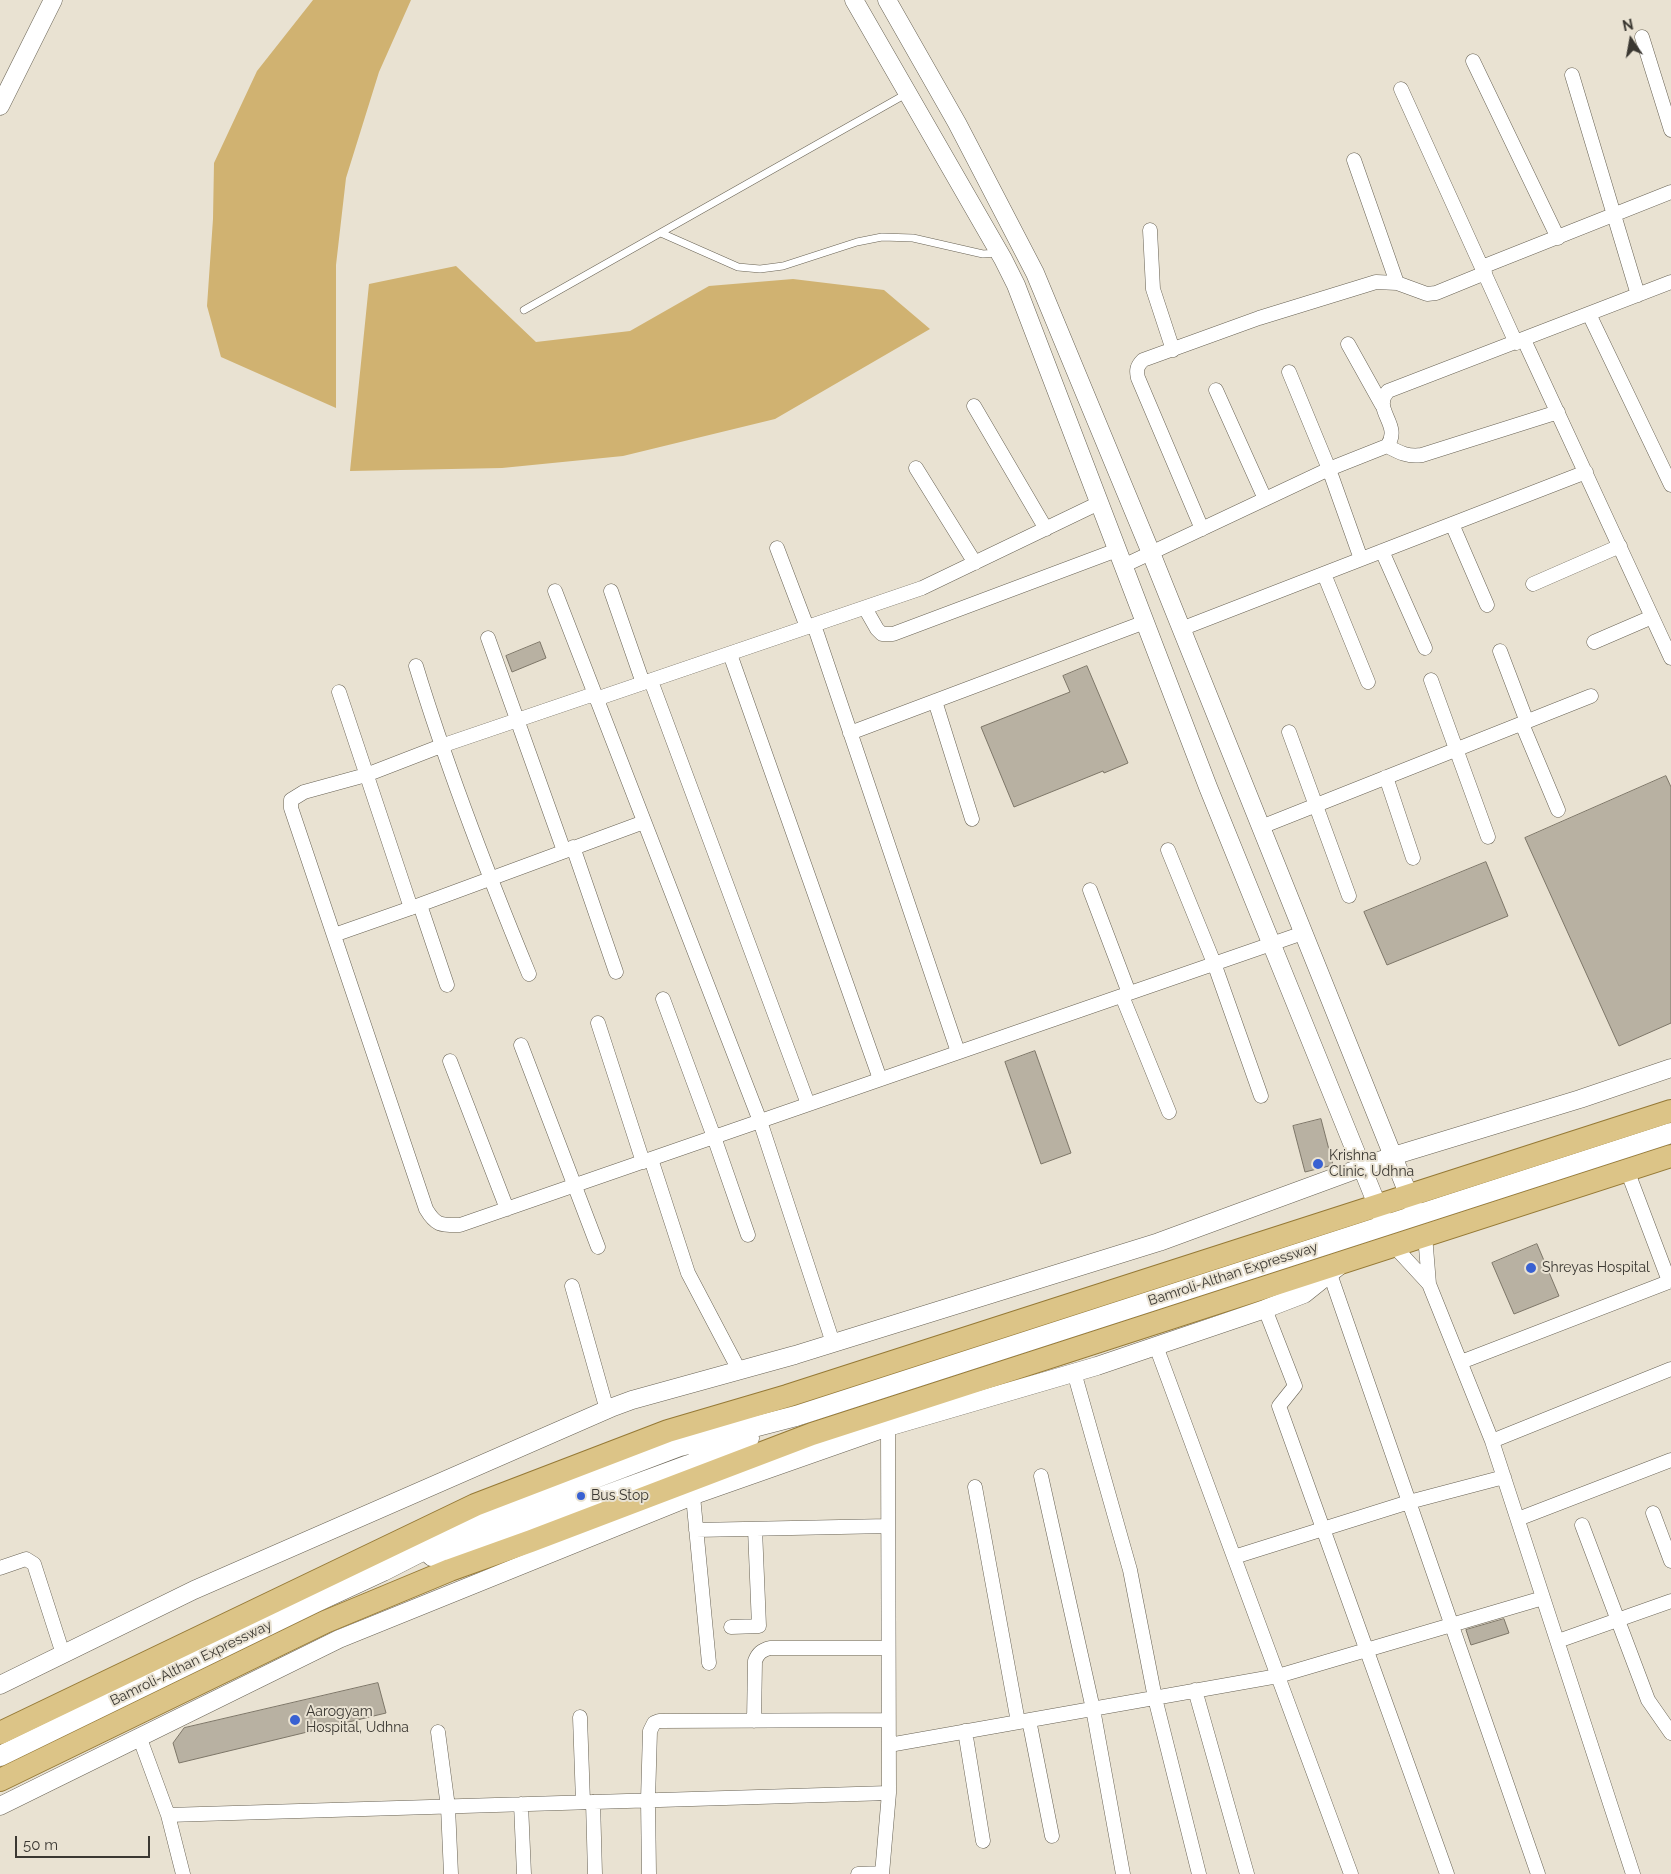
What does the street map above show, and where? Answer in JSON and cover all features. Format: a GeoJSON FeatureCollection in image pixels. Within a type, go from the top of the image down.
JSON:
{"type":"FeatureCollection","features":[{"type":"Feature","properties":{"kind":"main road"},"geometry":{"type":"LineString","coordinates":[[0,1780],[325,1622],[450,1570],[1348,1260],[1385,1225],[1417,1215],[1671,1111]]}},
{"type":"Feature","properties":{"kind":"main road"},"geometry":{"type":"LineString","coordinates":[[0,1734],[424,1528],[512,1490],[668,1431],[1385,1225],[1671,1133]]}},
{"type":"Feature","properties":{"kind":"main road"},"geometry":{"type":"LineString","coordinates":[[1417,1215],[1627,1170],[1671,1156]]}},
{"type":"Feature","properties":{"kind":"main road","name":"Bamroli-Althan Expressway"},"geometry":{"type":"LineString","coordinates":[[0,1756],[383,1571],[485,1540],[680,1469],[796,1416],[1385,1225]]}},
{"type":"Feature","properties":{"kind":"street"},"geometry":{"type":"LineString","coordinates":[[0,106],[53,0]]}},
{"type":"Feature","properties":{"kind":"street"},"geometry":{"type":"LineString","coordinates":[[854,0],[1016,285],[1211,795],[1385,1225],[1429,1284]]}},
{"type":"Feature","properties":{"kind":"street"},"geometry":{"type":"LineString","coordinates":[[886,0],[957,122],[1035,273],[1151,553],[1417,1215],[1429,1284],[1492,1441],[1632,1874]]}},
{"type":"Feature","properties":{"kind":"street"},"geometry":{"type":"LineString","coordinates":[[1642,37],[1671,130]]}},
{"type":"Feature","properties":{"kind":"street"},"geometry":{"type":"LineString","coordinates":[[1474,61],[1558,238]]}},
{"type":"Feature","properties":{"kind":"street"},"geometry":{"type":"LineString","coordinates":[[1572,75],[1638,295]]}},
{"type":"Feature","properties":{"kind":"street"},"geometry":{"type":"LineString","coordinates":[[1401,89],[1484,270],[1558,412],[1671,658]]}},
{"type":"Feature","properties":{"kind":"street"},"geometry":{"type":"LineString","coordinates":[[1354,160],[1397,283]]}},
{"type":"Feature","properties":{"kind":"street"},"geometry":{"type":"LineString","coordinates":[[1202,529],[1138,378],[1136,370],[1143,360],[1259,318],[1376,282],[1397,283],[1427,294],[1436,293],[1558,238],[1671,192]]}},
{"type":"Feature","properties":{"kind":"street"},"geometry":{"type":"LineString","coordinates":[[1150,230],[1153,290],[1173,350]]}},
{"type":"Feature","properties":{"kind":"street"},"geometry":{"type":"LineString","coordinates":[[1382,405],[1383,397],[1388,391],[1671,284]]}},
{"type":"Feature","properties":{"kind":"street"},"geometry":{"type":"LineString","coordinates":[[1589,314],[1667,464],[1671,485]]}},
{"type":"Feature","properties":{"kind":"street"},"geometry":{"type":"LineString","coordinates":[[865,608],[882,634],[893,634],[1120,558],[1151,553],[1329,469],[1387,446],[1392,440],[1393,432],[1382,405],[1348,344]]}},
{"type":"Feature","properties":{"kind":"street"},"geometry":{"type":"LineString","coordinates":[[1290,372],[1329,469],[1361,559]]}},
{"type":"Feature","properties":{"kind":"street"},"geometry":{"type":"LineString","coordinates":[[1216,390],[1265,499]]}},
{"type":"Feature","properties":{"kind":"street"},"geometry":{"type":"LineString","coordinates":[[974,406],[1046,529]]}},
{"type":"Feature","properties":{"kind":"street"},"geometry":{"type":"LineString","coordinates":[[1387,446],[1402,454],[1422,455],[1558,412]]}},
{"type":"Feature","properties":{"kind":"street"},"geometry":{"type":"LineString","coordinates":[[916,468],[975,564]]}},
{"type":"Feature","properties":{"kind":"street"},"geometry":{"type":"LineString","coordinates":[[1181,629],[1586,472]]}},
{"type":"Feature","properties":{"kind":"street"},"geometry":{"type":"LineString","coordinates":[[1099,503],[922,588],[647,682],[518,720],[366,774],[304,792],[291,800],[291,808],[426,1209],[433,1220],[445,1225],[460,1225],[1303,933]]}},
{"type":"Feature","properties":{"kind":"street"},"geometry":{"type":"LineString","coordinates":[[1452,524],[1487,605]]}},
{"type":"Feature","properties":{"kind":"street"},"geometry":{"type":"LineString","coordinates":[[1533,584],[1620,546]]}},
{"type":"Feature","properties":{"kind":"street"},"geometry":{"type":"LineString","coordinates":[[777,548],[811,626],[850,733],[958,1052]]}},
{"type":"Feature","properties":{"kind":"street"},"geometry":{"type":"LineString","coordinates":[[1382,551],[1425,648]]}},
{"type":"Feature","properties":{"kind":"street"},"geometry":{"type":"LineString","coordinates":[[1324,574],[1368,682]]}},
{"type":"Feature","properties":{"kind":"street"},"geometry":{"type":"LineString","coordinates":[[554,591],[760,1121],[833,1343]]}},
{"type":"Feature","properties":{"kind":"street"},"geometry":{"type":"LineString","coordinates":[[611,591],[808,1104]]}},
{"type":"Feature","properties":{"kind":"street"},"geometry":{"type":"LineString","coordinates":[[1594,642],[1652,617]]}},
{"type":"Feature","properties":{"kind":"street"},"geometry":{"type":"LineString","coordinates":[[850,733],[1145,622]]}},
{"type":"Feature","properties":{"kind":"street"},"geometry":{"type":"LineString","coordinates":[[488,638],[616,972]]}},
{"type":"Feature","properties":{"kind":"street"},"geometry":{"type":"LineString","coordinates":[[1500,651],[1558,810]]}},
{"type":"Feature","properties":{"kind":"street"},"geometry":{"type":"LineString","coordinates":[[730,654],[880,1079]]}},
{"type":"Feature","properties":{"kind":"street"},"geometry":{"type":"LineString","coordinates":[[416,666],[441,746],[489,878],[529,974]]}},
{"type":"Feature","properties":{"kind":"street"},"geometry":{"type":"LineString","coordinates":[[1431,680],[1488,837]]}},
{"type":"Feature","properties":{"kind":"street"},"geometry":{"type":"LineString","coordinates":[[339,692],[366,774],[447,985]]}},
{"type":"Feature","properties":{"kind":"street"},"geometry":{"type":"LineString","coordinates":[[1261,827],[1591,696]]}},
{"type":"Feature","properties":{"kind":"street"},"geometry":{"type":"LineString","coordinates":[[935,701],[972,819]]}},
{"type":"Feature","properties":{"kind":"street"},"geometry":{"type":"LineString","coordinates":[[1289,732],[1349,896]]}},
{"type":"Feature","properties":{"kind":"street"},"geometry":{"type":"LineString","coordinates":[[1386,777],[1413,858]]}},
{"type":"Feature","properties":{"kind":"street"},"geometry":{"type":"LineString","coordinates":[[334,935],[416,907],[489,878],[644,822]]}},
{"type":"Feature","properties":{"kind":"street"},"geometry":{"type":"LineString","coordinates":[[1168,850],[1214,964],[1261,1096]]}},
{"type":"Feature","properties":{"kind":"street"},"geometry":{"type":"LineString","coordinates":[[1090,890],[1169,1112]]}},
{"type":"Feature","properties":{"kind":"street"},"geometry":{"type":"LineString","coordinates":[[663,1000],[748,1235]]}},
{"type":"Feature","properties":{"kind":"street"},"geometry":{"type":"LineString","coordinates":[[598,1023],[688,1273],[739,1370]]}},
{"type":"Feature","properties":{"kind":"street"},"geometry":{"type":"LineString","coordinates":[[521,1045],[598,1247]]}},
{"type":"Feature","properties":{"kind":"street"},"geometry":{"type":"LineString","coordinates":[[450,1061],[507,1208]]}},
{"type":"Feature","properties":{"kind":"street"},"geometry":{"type":"LineString","coordinates":[[0,1685],[194,1590],[632,1400],[833,1343],[1159,1242],[1393,1156],[1580,1099],[1671,1068]]}},
{"type":"Feature","properties":{"kind":"street"},"geometry":{"type":"LineString","coordinates":[[1460,1362],[1670,1281],[1627,1170]]}},
{"type":"Feature","properties":{"kind":"street"},"geometry":{"type":"LineString","coordinates":[[0,1806],[139,1736],[339,1640],[693,1496],[796,1450],[888,1427],[1074,1372],[1265,1309],[1304,1294],[1348,1260]]}},
{"type":"Feature","properties":{"kind":"street"},"geometry":{"type":"LineString","coordinates":[[1330,1274],[1538,1874]]}},
{"type":"Feature","properties":{"kind":"street"},"geometry":{"type":"LineString","coordinates":[[572,1286],[607,1410]]}},
{"type":"Feature","properties":{"kind":"street"},"geometry":{"type":"LineString","coordinates":[[1265,1309],[1295,1386],[1279,1406],[1447,1874]]}},
{"type":"Feature","properties":{"kind":"street"},"geometry":{"type":"LineString","coordinates":[[1156,1346],[1351,1874]]}},
{"type":"Feature","properties":{"kind":"street"},"geometry":{"type":"LineString","coordinates":[[1492,1441],[1671,1369]]}},
{"type":"Feature","properties":{"kind":"street"},"geometry":{"type":"LineString","coordinates":[[1074,1372],[1130,1570],[1155,1698],[1198,1874]]}},
{"type":"Feature","properties":{"kind":"street"},"geometry":{"type":"LineString","coordinates":[[858,1874],[882,1874],[889,1793],[888,1427]]}},
{"type":"Feature","properties":{"kind":"street"},"geometry":{"type":"LineString","coordinates":[[1518,1520],[1671,1460]]}},
{"type":"Feature","properties":{"kind":"street"},"geometry":{"type":"LineString","coordinates":[[1041,1476],[1094,1709],[1123,1874]]}},
{"type":"Feature","properties":{"kind":"street"},"geometry":{"type":"LineString","coordinates":[[1234,1557],[1409,1502],[1504,1477]]}},
{"type":"Feature","properties":{"kind":"street"},"geometry":{"type":"LineString","coordinates":[[976,1486],[1023,1721],[1052,1836]]}},
{"type":"Feature","properties":{"kind":"street"},"geometry":{"type":"LineString","coordinates":[[693,1496],[709,1663]]}},
{"type":"Feature","properties":{"kind":"street"},"geometry":{"type":"LineString","coordinates":[[1653,1513],[1671,1561]]}},
{"type":"Feature","properties":{"kind":"street"},"geometry":{"type":"LineString","coordinates":[[1582,1525],[1648,1700],[1671,1733]]}},
{"type":"Feature","properties":{"kind":"street"},"geometry":{"type":"LineString","coordinates":[[696,1530],[888,1526]]}},
{"type":"Feature","properties":{"kind":"street"},"geometry":{"type":"LineString","coordinates":[[730,1627],[759,1626],[755,1529]]}},
{"type":"Feature","properties":{"kind":"street"},"geometry":{"type":"LineString","coordinates":[[0,1568],[26,1559],[34,1564],[63,1654]]}},
{"type":"Feature","properties":{"kind":"street"},"geometry":{"type":"LineString","coordinates":[[889,1745],[1278,1676],[1543,1598]]}},
{"type":"Feature","properties":{"kind":"street"},"geometry":{"type":"LineString","coordinates":[[1558,1641],[1671,1601]]}},
{"type":"Feature","properties":{"kind":"street"},"geometry":{"type":"LineString","coordinates":[[754,1721],[755,1661],[757,1654],[763,1650],[770,1648],[888,1648]]}},
{"type":"Feature","properties":{"kind":"street"},"geometry":{"type":"LineString","coordinates":[[1195,1690],[1247,1874]]}},
{"type":"Feature","properties":{"kind":"street"},"geometry":{"type":"LineString","coordinates":[[580,1717],[595,1874]]}},
{"type":"Feature","properties":{"kind":"street"},"geometry":{"type":"LineString","coordinates":[[649,1874],[648,1800],[650,1731],[654,1723],[659,1721],[888,1720]]}},
{"type":"Feature","properties":{"kind":"street"},"geometry":{"type":"LineString","coordinates":[[965,1731],[983,1841]]}},
{"type":"Feature","properties":{"kind":"street"},"geometry":{"type":"LineString","coordinates":[[438,1732],[448,1807],[451,1874]]}},
{"type":"Feature","properties":{"kind":"street"},"geometry":{"type":"LineString","coordinates":[[139,1736],[168,1816],[183,1874]]}},
{"type":"Feature","properties":{"kind":"street"},"geometry":{"type":"LineString","coordinates":[[168,1816],[889,1793]]}},
{"type":"Feature","properties":{"kind":"street"},"geometry":{"type":"LineString","coordinates":[[522,1804],[524,1874]]}},
{"type":"Feature","properties":{"kind":"lane"},"geometry":{"type":"LineString","coordinates":[[524,310],[907,93]]}},
{"type":"Feature","properties":{"kind":"lane"},"geometry":{"type":"LineString","coordinates":[[661,233],[738,267],[760,269],[783,266],[857,242],[882,237],[913,238],[1003,260]]}},
{"type":"Feature","properties":{"kind":"shaded area"},"geometry":{"type":"Polygon","coordinates":[[[313,0],[411,0],[379,72],[346,178],[336,265],[336,408],[221,357],[207,306],[213,219],[214,163],[257,71],[313,0]]]}},
{"type":"Feature","properties":{"kind":"shaded area"},"geometry":{"type":"Polygon","coordinates":[[[456,266],[536,342],[630,331],[709,286],[793,279],[884,290],[930,329],[775,419],[623,456],[502,468],[350,471],[369,284],[456,266]]]}},
{"type":"Feature","properties":{"kind":"building"},"geometry":{"type":"Polygon","coordinates":[[[540,642],[546,658],[512,672],[506,656],[540,642]]]}},
{"type":"Feature","properties":{"kind":"building"},"geometry":{"type":"Polygon","coordinates":[[[1087,666],[1128,763],[1104,773],[1103,771],[1014,807],[981,727],[1070,692],[1063,676],[1087,666]]]}},
{"type":"Feature","properties":{"kind":"building"},"geometry":{"type":"Polygon","coordinates":[[[1666,776],[1671,787],[1671,1023],[1619,1046],[1525,838],[1666,776]]]}},
{"type":"Feature","properties":{"kind":"building"},"geometry":{"type":"Polygon","coordinates":[[[1486,862],[1508,916],[1387,965],[1364,912],[1486,862]]]}},
{"type":"Feature","properties":{"kind":"building"},"geometry":{"type":"Polygon","coordinates":[[[1035,1051],[1071,1153],[1041,1164],[1005,1062],[1035,1051]]]}},
{"type":"Feature","properties":{"kind":"building"},"geometry":{"type":"Polygon","coordinates":[[[1321,1119],[1333,1165],[1305,1172],[1293,1126],[1321,1119]]]}},
{"type":"Feature","properties":{"kind":"building"},"geometry":{"type":"Polygon","coordinates":[[[1537,1244],[1559,1296],[1514,1314],[1492,1263],[1537,1244]]]}},
{"type":"Feature","properties":{"kind":"building"},"geometry":{"type":"Polygon","coordinates":[[[1504,1619],[1509,1633],[1471,1645],[1466,1630],[1504,1619]]]}},
{"type":"Feature","properties":{"kind":"building"},"geometry":{"type":"Polygon","coordinates":[[[378,1683],[386,1713],[179,1763],[173,1743],[184,1728],[378,1683]]]}},
{"type":"Feature","properties":{"kind":"place","name":"Krishna Clinic, Udhna"},"geometry":{"type":"Point","coordinates":[1318,1164]}},
{"type":"Feature","properties":{"kind":"place","name":"Shreyas Hospital"},"geometry":{"type":"Point","coordinates":[1531,1268]}},
{"type":"Feature","properties":{"kind":"place","name":"Bus Stop"},"geometry":{"type":"Point","coordinates":[581,1496]}},
{"type":"Feature","properties":{"kind":"place","name":"Aarogyam Hospital, Udhna"},"geometry":{"type":"Point","coordinates":[295,1720]}}]}
